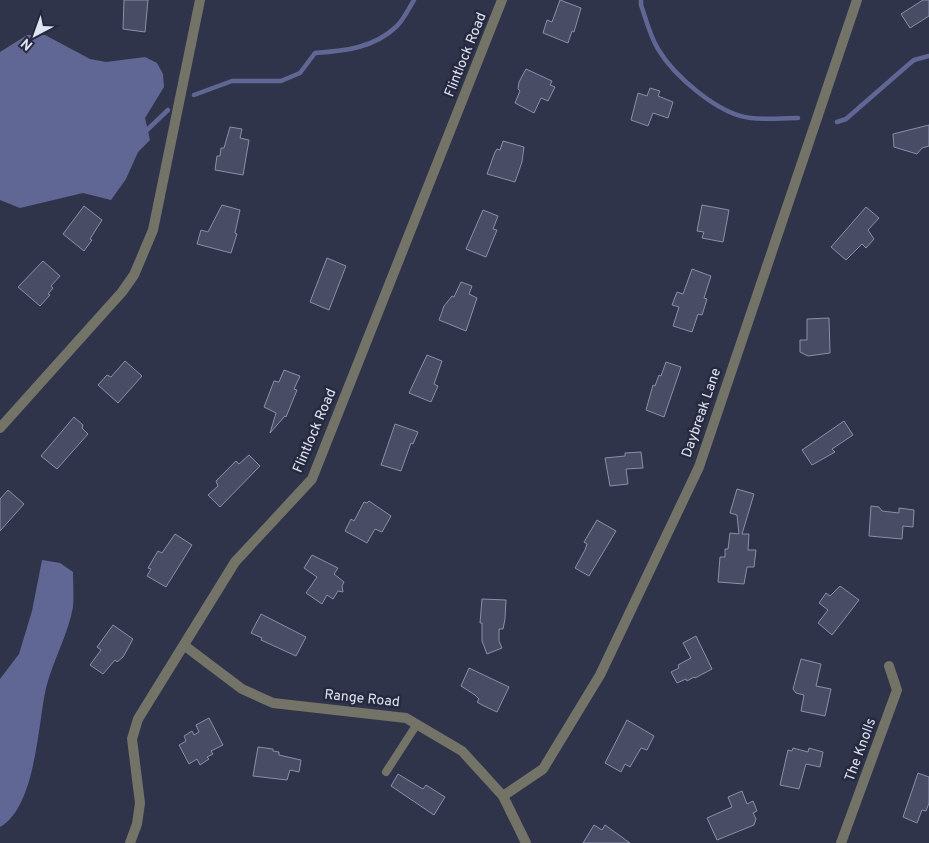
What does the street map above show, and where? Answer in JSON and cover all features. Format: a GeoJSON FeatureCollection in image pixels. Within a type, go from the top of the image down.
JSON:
{"type":"FeatureCollection","features":[{"type":"Feature","properties":{"kind":"street"},"geometry":{"type":"LineString","coordinates":[[0,428],[122,292],[140,263],[153,230],[200,0]]}},
{"type":"Feature","properties":{"kind":"street","name":"Flintlock Road"},"geometry":{"type":"LineString","coordinates":[[130,843],[140,803],[132,739],[138,718],[185,646],[235,562],[312,479],[502,0]]}},
{"type":"Feature","properties":{"kind":"street","name":"Daybreak Lane"},"geometry":{"type":"LineString","coordinates":[[503,796],[543,769],[600,676],[699,467],[857,0]]}},
{"type":"Feature","properties":{"kind":"street","name":"Range Road"},"geometry":{"type":"LineString","coordinates":[[185,646],[242,689],[273,703],[406,718],[417,724],[462,751],[503,796],[526,843]]}},
{"type":"Feature","properties":{"kind":"street","name":"The Knolls"},"geometry":{"type":"LineString","coordinates":[[841,843],[898,690],[889,666]]}},
{"type":"Feature","properties":{"kind":"lane"},"geometry":{"type":"LineString","coordinates":[[386,772],[417,724]]}},
{"type":"Feature","properties":{"kind":"water"},"geometry":{"type":"Polygon","coordinates":[[[27,35],[45,35],[90,59],[106,62],[145,57],[157,63],[163,74],[164,87],[145,118],[150,140],[138,152],[126,179],[111,200],[83,193],[20,208],[0,200],[0,52],[27,35]]]}},
{"type":"Feature","properties":{"kind":"water"},"geometry":{"type":"Polygon","coordinates":[[[42,560],[60,563],[73,572],[73,607],[68,628],[52,667],[46,688],[34,763],[28,783],[21,802],[12,817],[0,827],[0,679],[19,654],[32,611],[42,560]]]}},
{"type":"Feature","properties":{"kind":"building"},"geometry":{"type":"Polygon","coordinates":[[[124,0],[148,0],[145,32],[123,29],[124,0]]]}},
{"type":"Feature","properties":{"kind":"building"},"geometry":{"type":"Polygon","coordinates":[[[560,0],[581,8],[574,32],[572,31],[568,43],[543,33],[547,20],[552,22],[560,0]]]}},
{"type":"Feature","properties":{"kind":"building"},"geometry":{"type":"Polygon","coordinates":[[[923,0],[929,0],[929,16],[910,28],[901,14],[923,0]]]}},
{"type":"Feature","properties":{"kind":"building"},"geometry":{"type":"Polygon","coordinates":[[[526,69],[552,81],[550,85],[555,87],[548,101],[541,98],[534,113],[515,103],[520,91],[518,89],[519,82],[526,69]]]}},
{"type":"Feature","properties":{"kind":"building"},"geometry":{"type":"Polygon","coordinates":[[[650,88],[660,91],[658,96],[673,102],[668,118],[653,113],[648,126],[631,120],[638,93],[647,96],[650,88]]]}},
{"type":"Feature","properties":{"kind":"building"},"geometry":{"type":"Polygon","coordinates":[[[929,125],[929,146],[922,148],[917,154],[894,147],[893,134],[929,125]]]}},
{"type":"Feature","properties":{"kind":"building"},"geometry":{"type":"Polygon","coordinates":[[[230,127],[242,129],[240,138],[249,140],[243,175],[215,170],[217,156],[220,156],[221,148],[224,148],[230,127]]]}},
{"type":"Feature","properties":{"kind":"building"},"geometry":{"type":"Polygon","coordinates":[[[503,141],[524,147],[522,162],[515,182],[487,174],[495,152],[497,149],[500,150],[503,141]]]}},
{"type":"Feature","properties":{"kind":"building"},"geometry":{"type":"Polygon","coordinates":[[[222,205],[240,210],[235,233],[237,234],[231,253],[197,244],[201,230],[208,232],[222,205]]]}},
{"type":"Feature","properties":{"kind":"building"},"geometry":{"type":"Polygon","coordinates":[[[702,205],[729,210],[723,242],[702,238],[704,232],[697,231],[702,205]]]}},
{"type":"Feature","properties":{"kind":"building"},"geometry":{"type":"Polygon","coordinates":[[[84,206],[102,220],[84,251],[63,234],[84,206]]]}},
{"type":"Feature","properties":{"kind":"building"},"geometry":{"type":"Polygon","coordinates":[[[866,207],[879,218],[868,230],[874,239],[866,248],[862,244],[846,260],[831,247],[866,207]]]}},
{"type":"Feature","properties":{"kind":"building"},"geometry":{"type":"Polygon","coordinates":[[[483,210],[498,216],[493,229],[497,230],[486,257],[466,249],[483,210]]]}},
{"type":"Feature","properties":{"kind":"building"},"geometry":{"type":"Polygon","coordinates":[[[327,258],[346,266],[329,310],[310,302],[327,258]]]}},
{"type":"Feature","properties":{"kind":"building"},"geometry":{"type":"Polygon","coordinates":[[[43,261],[60,276],[51,286],[53,288],[48,294],[50,295],[40,306],[18,287],[43,261]]]}},
{"type":"Feature","properties":{"kind":"building"},"geometry":{"type":"Polygon","coordinates":[[[692,269],[711,276],[704,298],[707,299],[702,315],[698,314],[692,332],[673,326],[679,307],[672,305],[677,292],[683,294],[692,269]]]}},
{"type":"Feature","properties":{"kind":"building"},"geometry":{"type":"Polygon","coordinates":[[[461,282],[472,286],[469,294],[477,298],[466,331],[439,320],[444,306],[452,296],[454,297],[461,282]]]}},
{"type":"Feature","properties":{"kind":"building"},"geometry":{"type":"Polygon","coordinates":[[[829,318],[830,353],[808,356],[800,352],[800,340],[807,340],[807,319],[829,318]]]}},
{"type":"Feature","properties":{"kind":"building"},"geometry":{"type":"Polygon","coordinates":[[[427,355],[442,361],[434,384],[438,386],[431,402],[409,393],[427,355]]]}},
{"type":"Feature","properties":{"kind":"building"},"geometry":{"type":"Polygon","coordinates":[[[125,361],[142,376],[118,403],[98,385],[107,375],[111,377],[125,361]]]}},
{"type":"Feature","properties":{"kind":"building"},"geometry":{"type":"Polygon","coordinates":[[[666,362],[681,367],[664,417],[646,410],[653,385],[655,386],[659,375],[661,376],[666,362]]]}},
{"type":"Feature","properties":{"kind":"building"},"geometry":{"type":"Polygon","coordinates":[[[284,370],[300,376],[294,389],[297,390],[286,417],[270,433],[276,413],[264,407],[274,381],[279,382],[284,370]]]}},
{"type":"Feature","properties":{"kind":"building"},"geometry":{"type":"Polygon","coordinates":[[[74,417],[83,425],[82,428],[88,434],[57,469],[41,456],[74,417]]]}},
{"type":"Feature","properties":{"kind":"building"},"geometry":{"type":"Polygon","coordinates":[[[844,421],[853,435],[832,449],[835,452],[812,465],[802,450],[844,421]]]}},
{"type":"Feature","properties":{"kind":"building"},"geometry":{"type":"Polygon","coordinates":[[[395,424],[418,432],[413,444],[411,443],[401,471],[381,465],[395,424]]]}},
{"type":"Feature","properties":{"kind":"building"},"geometry":{"type":"Polygon","coordinates":[[[641,452],[643,468],[626,469],[628,484],[610,486],[605,458],[625,456],[625,453],[641,452]]]}},
{"type":"Feature","properties":{"kind":"building"},"geometry":{"type":"Polygon","coordinates":[[[249,455],[260,466],[220,507],[208,495],[218,486],[216,481],[236,461],[239,464],[249,455]]]}},
{"type":"Feature","properties":{"kind":"building"},"geometry":{"type":"Polygon","coordinates":[[[737,489],[754,494],[742,534],[749,534],[748,550],[756,550],[754,567],[747,567],[744,584],[718,582],[720,557],[725,557],[725,549],[728,549],[730,533],[739,534],[737,515],[730,513],[737,489]]]}},
{"type":"Feature","properties":{"kind":"building"},"geometry":{"type":"Polygon","coordinates":[[[8,490],[24,504],[0,531],[0,499],[8,490]]]}},
{"type":"Feature","properties":{"kind":"building"},"geometry":{"type":"Polygon","coordinates":[[[369,501],[391,516],[382,532],[375,529],[367,543],[345,531],[351,519],[354,521],[364,502],[367,503],[369,501]]]}},
{"type":"Feature","properties":{"kind":"building"},"geometry":{"type":"Polygon","coordinates":[[[871,506],[879,507],[882,511],[899,513],[899,508],[914,510],[913,527],[903,526],[902,539],[869,536],[871,506]]]}},
{"type":"Feature","properties":{"kind":"building"},"geometry":{"type":"Polygon","coordinates":[[[597,520],[616,531],[589,576],[575,568],[585,550],[587,544],[584,542],[597,520]]]}},
{"type":"Feature","properties":{"kind":"building"},"geometry":{"type":"Polygon","coordinates":[[[175,534],[192,545],[166,587],[147,576],[151,569],[148,568],[158,551],[162,553],[175,534]]]}},
{"type":"Feature","properties":{"kind":"building"},"geometry":{"type":"Polygon","coordinates":[[[312,555],[338,568],[334,574],[344,582],[342,586],[343,592],[338,591],[333,599],[327,595],[322,604],[306,593],[317,577],[304,568],[312,555]]]}},
{"type":"Feature","properties":{"kind":"building"},"geometry":{"type":"Polygon","coordinates":[[[840,586],[859,600],[832,635],[818,623],[828,610],[819,603],[826,593],[830,596],[840,586]]]}},
{"type":"Feature","properties":{"kind":"building"},"geometry":{"type":"Polygon","coordinates":[[[482,599],[506,600],[503,629],[499,629],[499,641],[502,648],[487,654],[482,641],[482,623],[480,623],[482,599]]]}},
{"type":"Feature","properties":{"kind":"building"},"geometry":{"type":"Polygon","coordinates":[[[261,614],[306,637],[296,656],[261,640],[262,638],[251,633],[261,614]]]}},
{"type":"Feature","properties":{"kind":"building"},"geometry":{"type":"Polygon","coordinates":[[[113,625],[133,639],[123,657],[117,662],[115,660],[103,674],[90,665],[101,650],[97,647],[113,625]]]}},
{"type":"Feature","properties":{"kind":"building"},"geometry":{"type":"Polygon","coordinates":[[[696,636],[712,669],[695,678],[677,683],[671,672],[679,668],[678,665],[691,658],[683,643],[696,636]]]}},
{"type":"Feature","properties":{"kind":"building"},"geometry":{"type":"Polygon","coordinates":[[[801,659],[821,664],[816,686],[831,689],[825,716],[801,711],[804,695],[796,693],[793,689],[801,659]]]}},
{"type":"Feature","properties":{"kind":"building"},"geometry":{"type":"Polygon","coordinates":[[[469,668],[509,687],[497,712],[477,702],[479,699],[475,695],[461,686],[469,668]]]}},
{"type":"Feature","properties":{"kind":"building"},"geometry":{"type":"Polygon","coordinates":[[[209,718],[223,745],[211,751],[213,754],[207,757],[209,759],[200,765],[197,759],[189,764],[179,745],[186,741],[184,736],[192,731],[194,735],[199,732],[196,725],[209,718]]]}},
{"type":"Feature","properties":{"kind":"building"},"geometry":{"type":"Polygon","coordinates":[[[627,720],[654,736],[647,750],[641,748],[630,767],[625,764],[621,772],[605,763],[627,720]]]}},
{"type":"Feature","properties":{"kind":"building"},"geometry":{"type":"Polygon","coordinates":[[[258,747],[273,749],[273,751],[279,752],[279,755],[301,760],[299,772],[290,770],[287,780],[253,776],[258,747]]]}},
{"type":"Feature","properties":{"kind":"building"},"geometry":{"type":"Polygon","coordinates":[[[793,748],[808,752],[809,748],[823,752],[820,767],[806,764],[799,789],[780,785],[788,750],[792,751],[793,748]]]}},
{"type":"Feature","properties":{"kind":"building"},"geometry":{"type":"Polygon","coordinates":[[[918,773],[929,777],[929,803],[926,811],[922,810],[917,823],[903,817],[918,773]]]}},
{"type":"Feature","properties":{"kind":"building"},"geometry":{"type":"Polygon","coordinates":[[[398,774],[423,789],[426,785],[445,797],[434,815],[391,786],[398,774]]]}},
{"type":"Feature","properties":{"kind":"building"},"geometry":{"type":"Polygon","coordinates":[[[742,791],[747,804],[753,801],[757,811],[753,813],[756,819],[754,825],[717,840],[707,818],[732,807],[728,797],[742,791]]]}},
{"type":"Feature","properties":{"kind":"building"},"geometry":{"type":"Polygon","coordinates":[[[594,825],[602,830],[605,825],[630,843],[583,843],[594,825]]]}},
{"type":"Feature","properties":{"kind":"waterway"},"geometry":{"type":"LineString","coordinates":[[194,95],[232,81],[281,81],[300,73],[315,53],[337,51],[369,44],[397,26],[414,0]]}},
{"type":"Feature","properties":{"kind":"waterway"},"geometry":{"type":"LineString","coordinates":[[641,0],[648,27],[665,60],[686,82],[712,102],[725,110],[751,118],[798,118]]}},
{"type":"Feature","properties":{"kind":"waterway"},"geometry":{"type":"LineString","coordinates":[[837,122],[846,119],[914,60],[929,56]]}},
{"type":"Feature","properties":{"kind":"waterway"},"geometry":{"type":"LineString","coordinates":[[145,132],[168,110]]}}]}
